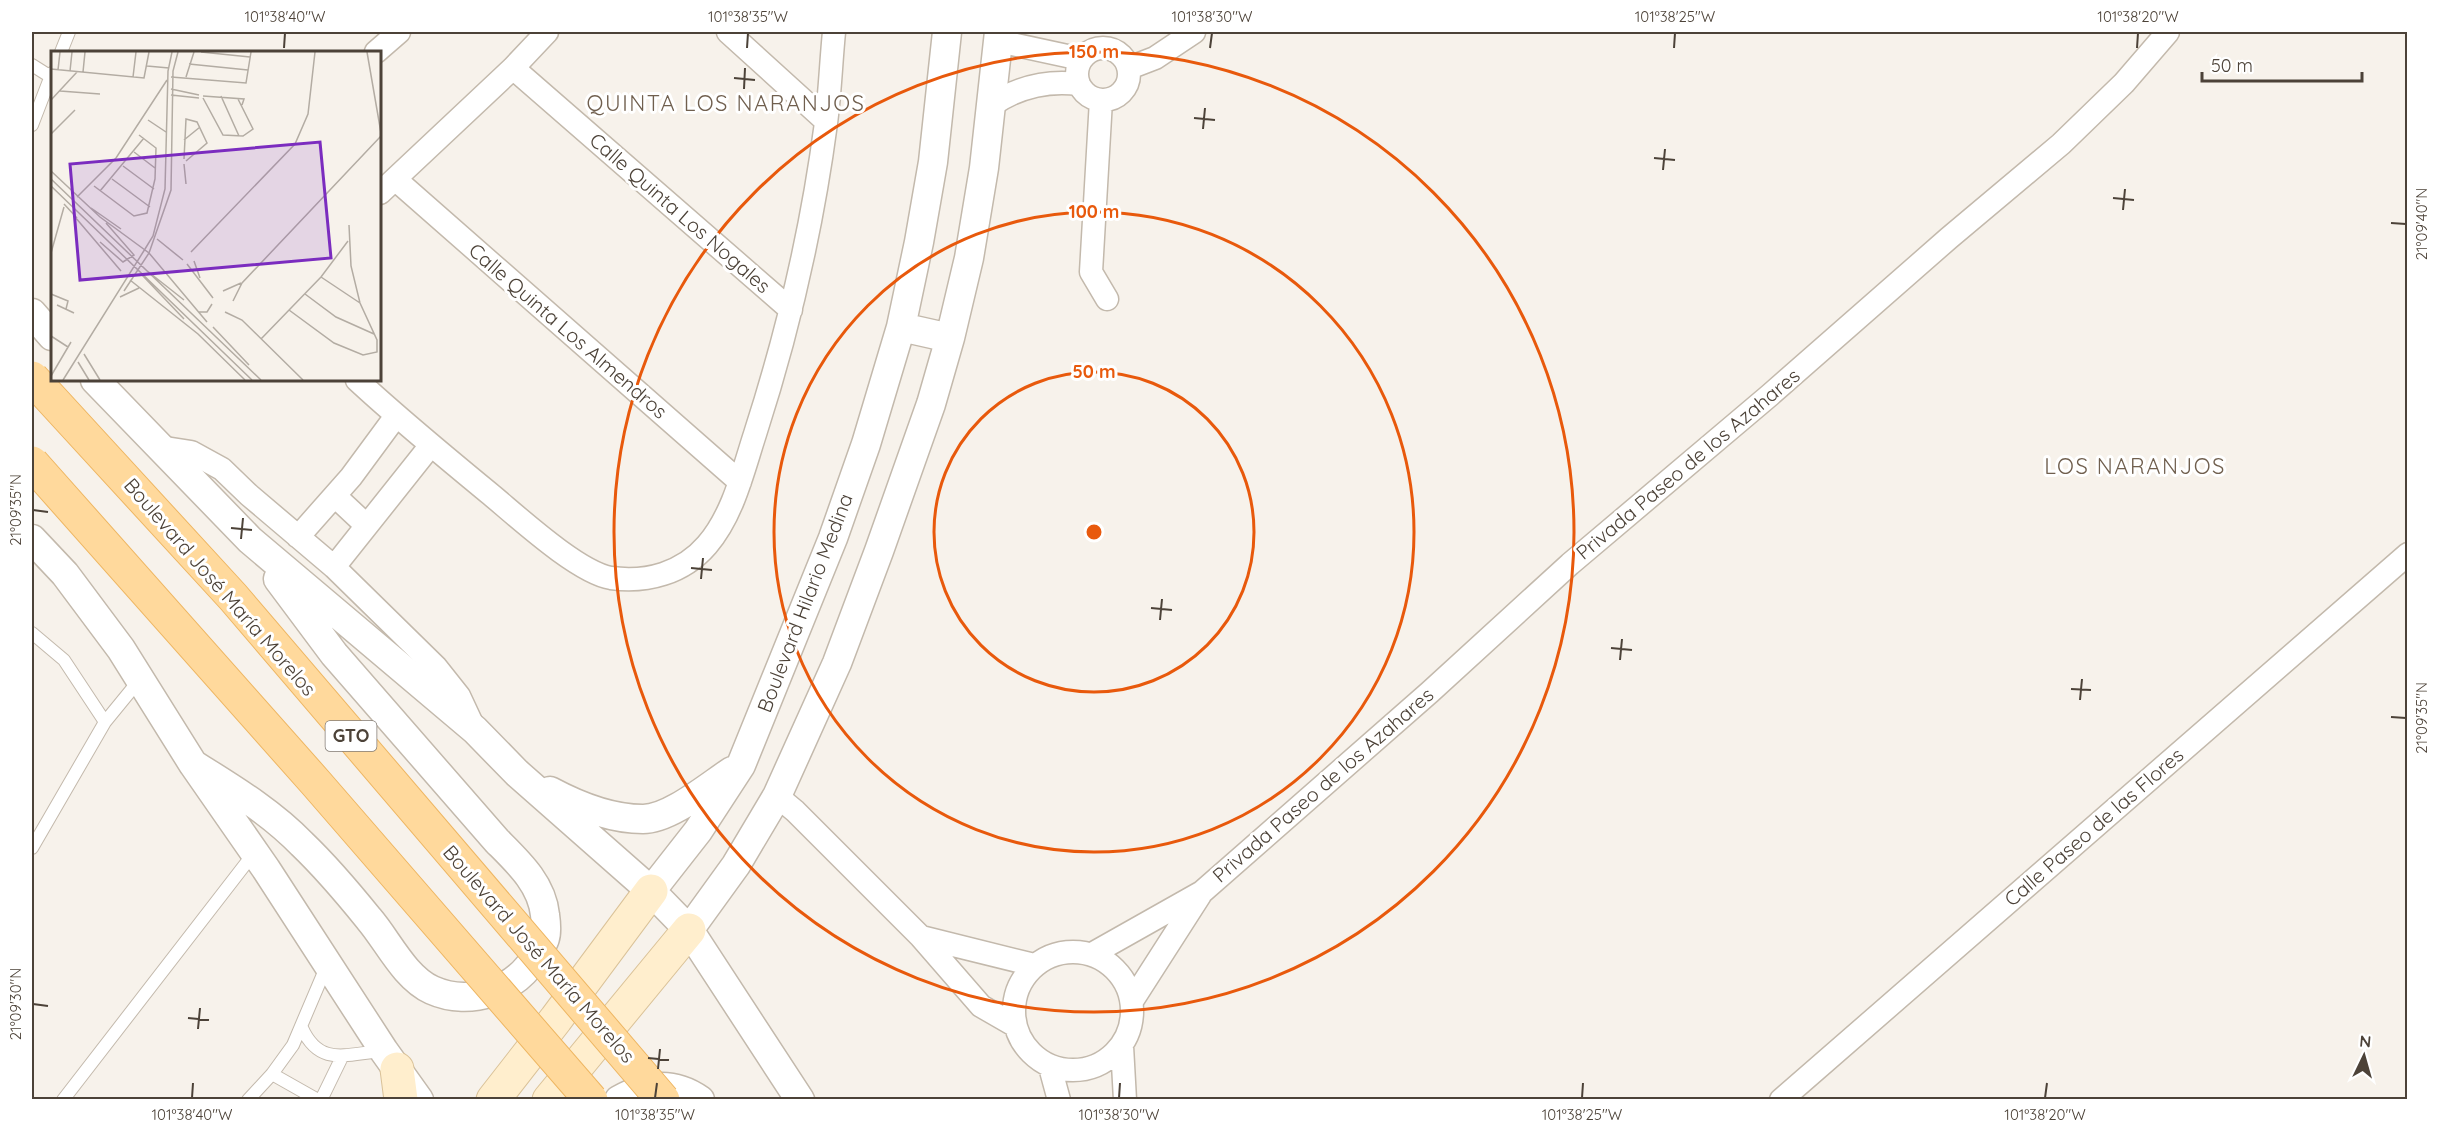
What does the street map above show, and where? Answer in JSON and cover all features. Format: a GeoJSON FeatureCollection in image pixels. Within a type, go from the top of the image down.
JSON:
{"type":"FeatureCollection","features":[{"type":"Feature","properties":{"kind":"main road","name":"Boulevard José María Morelos"},"geometry":{"type":"LineString","coordinates":[[32,378],[233,597],[663,1100]]}},
{"type":"Feature","properties":{"kind":"main road","name":"GTO"},"geometry":{"type":"LineString","coordinates":[[32,463],[316,783],[591,1100]]}},
{"type":"Feature","properties":{"kind":"main road","name":"Boulevard Hilario Medina"},"geometry":{"type":"LineString","coordinates":[[492,1100],[556,1019],[651,891]]}},
{"type":"Feature","properties":{"kind":"main road"},"geometry":{"type":"LineString","coordinates":[[549,1100],[688,930]]}},
{"type":"Feature","properties":{"kind":"street"},"geometry":{"type":"LineString","coordinates":[[377,51],[399,32]]}},
{"type":"Feature","properties":{"kind":"street"},"geometry":{"type":"LineString","coordinates":[[387,186],[513,68],[547,32]]}},
{"type":"Feature","properties":{"kind":"street"},"geometry":{"type":"LineString","coordinates":[[728,32],[826,122]]}},
{"type":"Feature","properties":{"kind":"street"},"geometry":{"type":"LineString","coordinates":[[358,381],[396,416],[539,535],[577,563],[609,578],[642,579],[667,574],[690,561],[708,544],[723,519],[740,482],[791,310],[812,217],[826,122],[834,32]]}},
{"type":"Feature","properties":{"kind":"street","name":"Boulevard Hilario Medina"},"geometry":{"type":"LineString","coordinates":[[651,891],[698,831],[741,765],[832,538],[882,394],[901,327],[919,242],[933,162],[947,32]]}},
{"type":"Feature","properties":{"kind":"street"},"geometry":{"type":"LineString","coordinates":[[1129,68],[1155,58],[1194,32]]}},
{"type":"Feature","properties":{"kind":"street","name":"Privada Paseo de los Azahares"},"geometry":{"type":"LineString","coordinates":[[1092,954],[1202,891],[1421,700],[1570,564],[2061,144],[2124,83],[2168,32]]}},
{"type":"Feature","properties":{"kind":"street"},"geometry":{"type":"LineString","coordinates":[[688,930],[736,865],[777,796],[837,663],[931,404],[969,258],[992,105],[999,36],[1081,59]]}},
{"type":"Feature","properties":{"kind":"street"},"geometry":{"type":"LineString","coordinates":[[1107,40],[1125,58],[1129,68],[1126,87],[1111,99],[1092,98],[1079,84],[1078,67],[1081,59],[1107,40]]}},
{"type":"Feature","properties":{"kind":"street","name":"Calle Quinta Los Nogales"},"geometry":{"type":"LineString","coordinates":[[513,68],[791,310]]}},
{"type":"Feature","properties":{"kind":"street"},"geometry":{"type":"LineString","coordinates":[[992,105],[1025,88],[1058,83],[1079,84]]}},
{"type":"Feature","properties":{"kind":"street"},"geometry":{"type":"LineString","coordinates":[[1101,100],[1091,272],[1107,298]]}},
{"type":"Feature","properties":{"kind":"street","name":"Calle Quinta Los Almendros"},"geometry":{"type":"LineString","coordinates":[[387,186],[740,482]]}},
{"type":"Feature","properties":{"kind":"street"},"geometry":{"type":"LineString","coordinates":[[901,327],[950,338]]}},
{"type":"Feature","properties":{"kind":"street"},"geometry":{"type":"LineString","coordinates":[[95,381],[250,540],[475,730],[517,772],[651,891],[688,930],[800,1100]]}},
{"type":"Feature","properties":{"kind":"street"},"geometry":{"type":"LineString","coordinates":[[298,537],[335,496],[396,416]]}},
{"type":"Feature","properties":{"kind":"street"},"geometry":{"type":"LineString","coordinates":[[334,567],[431,445]]}},
{"type":"Feature","properties":{"kind":"street"},"geometry":{"type":"LineString","coordinates":[[159,447],[191,452],[222,469],[334,567],[436,667],[459,696],[475,730]]}},
{"type":"Feature","properties":{"kind":"street"},"geometry":{"type":"LineString","coordinates":[[335,496],[366,525]]}},
{"type":"Feature","properties":{"kind":"street"},"geometry":{"type":"LineString","coordinates":[[32,539],[65,574],[141,677],[193,764],[327,963],[394,1073],[419,1100]]}},
{"type":"Feature","properties":{"kind":"street"},"geometry":{"type":"LineString","coordinates":[[193,764],[252,801],[302,843],[369,919],[412,975],[431,989],[469,998],[493,992],[519,978],[534,960],[545,939],[545,914],[541,894],[522,867],[334,654],[250,540]]}},
{"type":"Feature","properties":{"kind":"street","name":"Calle Paseo de las Flores"},"geometry":{"type":"LineString","coordinates":[[1781,1100],[2408,554]]}},
{"type":"Feature","properties":{"kind":"street"},"geometry":{"type":"LineString","coordinates":[[517,772],[579,804],[604,814],[644,819],[672,810],[741,765]]}},
{"type":"Feature","properties":{"kind":"street"},"geometry":{"type":"LineString","coordinates":[[777,796],[795,811],[921,937],[981,1006],[1014,1026]]}},
{"type":"Feature","properties":{"kind":"street","name":"Privada Paseo de los Azahares"},"geometry":{"type":"LineString","coordinates":[[1132,1001],[1202,891]]}},
{"type":"Feature","properties":{"kind":"street"},"geometry":{"type":"LineString","coordinates":[[921,937],[1034,965]]}},
{"type":"Feature","properties":{"kind":"street"},"geometry":{"type":"LineString","coordinates":[[1072,952],[1092,954],[1111,965],[1125,981],[1132,1001],[1133,1017],[1129,1032],[1122,1046],[1102,1064],[1077,1071],[1050,1067],[1034,1057],[1022,1043],[1014,1026],[1013,1003],[1020,983],[1034,965],[1052,955],[1072,952]]}},
{"type":"Feature","properties":{"kind":"street"},"geometry":{"type":"LineString","coordinates":[[1122,1046],[1125,1100]]}},
{"type":"Feature","properties":{"kind":"street"},"geometry":{"type":"LineString","coordinates":[[1050,1067],[1059,1100]]}},
{"type":"Feature","properties":{"kind":"street"},"geometry":{"type":"LineString","coordinates":[[619,1100],[643,1088],[662,1086],[690,1093],[700,1100]]}},
{"type":"Feature","properties":{"kind":"lane"},"geometry":{"type":"LineString","coordinates":[[61,51],[69,32]]}},
{"type":"Feature","properties":{"kind":"lane"},"geometry":{"type":"LineString","coordinates":[[32,65],[51,74]]}},
{"type":"Feature","properties":{"kind":"lane"},"geometry":{"type":"LineString","coordinates":[[32,125],[51,78]]}},
{"type":"Feature","properties":{"kind":"lane"},"geometry":{"type":"LineString","coordinates":[[32,633],[64,660],[105,722]]}},
{"type":"Feature","properties":{"kind":"lane"},"geometry":{"type":"LineString","coordinates":[[32,848],[105,722],[141,677]]}},
{"type":"Feature","properties":{"kind":"lane"},"geometry":{"type":"LineString","coordinates":[[63,1100],[254,853]]}},
{"type":"Feature","properties":{"kind":"lane"},"geometry":{"type":"LineString","coordinates":[[248,1100],[272,1074],[293,1045],[302,1028],[327,963]]}},
{"type":"Feature","properties":{"kind":"lane"},"geometry":{"type":"LineString","coordinates":[[302,1028],[312,1045],[321,1052],[342,1057],[360,1053],[394,1073]]}},
{"type":"Feature","properties":{"kind":"lane"},"geometry":{"type":"LineString","coordinates":[[272,1074],[319,1100],[342,1057]]}},
{"type":"Feature","properties":{"kind":"district","name":"QUINTA LOS NARANJOS"},"geometry":{"type":"Point","coordinates":[726,103]}},
{"type":"Feature","properties":{"kind":"district","name":"LOS NARANJOS"},"geometry":{"type":"Point","coordinates":[2135,466]}}]}
